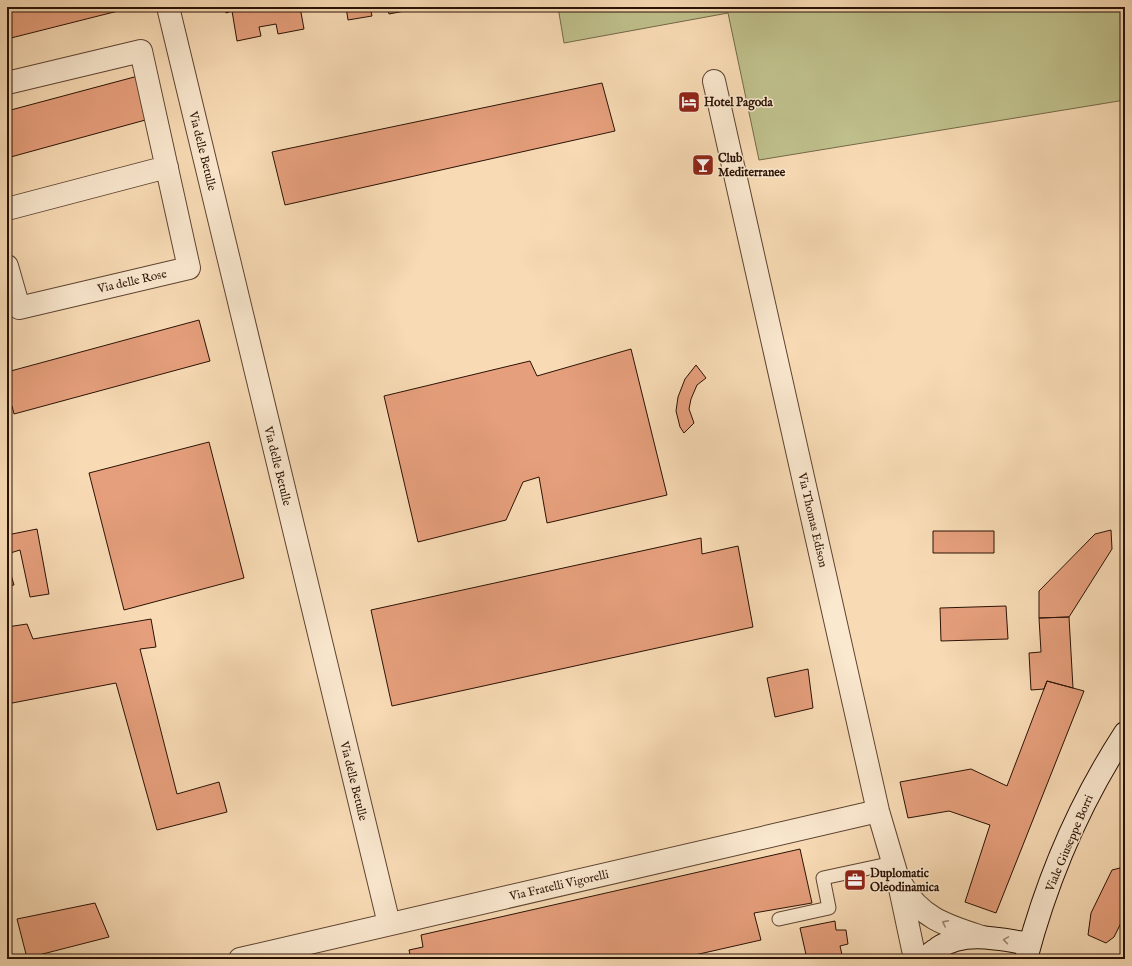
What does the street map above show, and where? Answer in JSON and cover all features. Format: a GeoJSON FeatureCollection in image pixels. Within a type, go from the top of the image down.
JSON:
{"type":"FeatureCollection","features":[{"type":"Feature","properties":{"kind":"street","name":"Via delle Betulle"},"geometry":{"type":"LineString","coordinates":[[168,7],[389,924]]}},
{"type":"Feature","properties":{"kind":"street","name":"Via delle Rose"},"geometry":{"type":"LineString","coordinates":[[7,83],[141,51],[189,268],[19,308],[7,266]]}},
{"type":"Feature","properties":{"kind":"street","name":"Via Thomas Edison"},"geometry":{"type":"LineString","coordinates":[[714,81],[878,811],[895,871],[915,959]]}},
{"type":"Feature","properties":{"kind":"street"},"geometry":{"type":"LineString","coordinates":[[7,209],[167,168]]}},
{"type":"Feature","properties":{"kind":"street","name":"Viale Giuseppe Borri"},"geometry":{"type":"LineString","coordinates":[[1028,952],[1042,904],[1076,820],[1093,786],[1125,734]]}},
{"type":"Feature","properties":{"kind":"street","name":"Via Fratelli Vigorelli"},"geometry":{"type":"LineString","coordinates":[[240,959],[878,811]]}},
{"type":"Feature","properties":{"kind":"street"},"geometry":{"type":"LineString","coordinates":[[895,871],[910,900],[926,913],[948,926],[1028,952]]}},
{"type":"Feature","properties":{"kind":"street"},"geometry":{"type":"LineString","coordinates":[[927,959],[928,955],[948,942],[982,937]]}},
{"type":"Feature","properties":{"kind":"lane"},"geometry":{"type":"LineString","coordinates":[[779,919],[829,908],[823,878],[895,871]]}},
{"type":"Feature","properties":{"kind":"green space"},"geometry":{"type":"Polygon","coordinates":[[[558,7],[1125,7],[1125,100],[759,160],[728,13],[564,43],[558,7]]]}},
{"type":"Feature","properties":{"kind":"building"},"geometry":{"type":"Polygon","coordinates":[[[7,7],[121,7],[122,10],[7,39],[7,7]]]}},
{"type":"Feature","properties":{"kind":"building"},"geometry":{"type":"Polygon","coordinates":[[[225,7],[300,7],[304,29],[278,34],[276,24],[259,27],[261,36],[237,41],[232,11],[226,13],[225,7]]]}},
{"type":"Feature","properties":{"kind":"building"},"geometry":{"type":"Polygon","coordinates":[[[346,7],[370,7],[372,16],[348,20],[346,7]]]}},
{"type":"Feature","properties":{"kind":"building"},"geometry":{"type":"Polygon","coordinates":[[[387,7],[415,7],[415,9],[389,14],[387,7]]]}},
{"type":"Feature","properties":{"kind":"building"},"geometry":{"type":"Polygon","coordinates":[[[138,76],[149,119],[7,158],[7,111],[138,76]]]}},
{"type":"Feature","properties":{"kind":"building"},"geometry":{"type":"Polygon","coordinates":[[[602,83],[615,131],[285,205],[272,152],[602,83]]]}},
{"type":"Feature","properties":{"kind":"building"},"geometry":{"type":"Polygon","coordinates":[[[199,320],[210,361],[14,414],[12,406],[7,407],[7,372],[199,320]]]}},
{"type":"Feature","properties":{"kind":"building"},"geometry":{"type":"Polygon","coordinates":[[[631,349],[667,495],[547,523],[539,477],[523,482],[506,520],[418,542],[384,396],[530,361],[537,376],[631,349]]]}},
{"type":"Feature","properties":{"kind":"building"},"geometry":{"type":"Polygon","coordinates":[[[696,365],[706,378],[697,385],[691,399],[689,409],[694,423],[684,433],[680,427],[676,411],[678,397],[685,379],[696,365]]]}},
{"type":"Feature","properties":{"kind":"building"},"geometry":{"type":"Polygon","coordinates":[[[209,442],[244,578],[124,610],[89,473],[209,442]]]}},
{"type":"Feature","properties":{"kind":"building"},"geometry":{"type":"Polygon","coordinates":[[[37,529],[49,594],[30,597],[20,550],[7,554],[7,535],[37,529]]]}},
{"type":"Feature","properties":{"kind":"building"},"geometry":{"type":"Polygon","coordinates":[[[1111,530],[1112,549],[1069,617],[1039,618],[1039,591],[1095,534],[1111,530]]]}},
{"type":"Feature","properties":{"kind":"building"},"geometry":{"type":"Polygon","coordinates":[[[933,531],[994,531],[994,553],[933,553],[933,531]]]}},
{"type":"Feature","properties":{"kind":"building"},"geometry":{"type":"Polygon","coordinates":[[[701,538],[702,554],[738,546],[753,627],[392,706],[371,610],[701,538]]]}},
{"type":"Feature","properties":{"kind":"building"},"geometry":{"type":"Polygon","coordinates":[[[7,561],[14,585],[7,586],[7,561]]]}},
{"type":"Feature","properties":{"kind":"building"},"geometry":{"type":"Polygon","coordinates":[[[1006,606],[1008,639],[941,641],[940,608],[1006,606]]]}},
{"type":"Feature","properties":{"kind":"building"},"geometry":{"type":"Polygon","coordinates":[[[1069,617],[1073,688],[1047,681],[1044,689],[1031,690],[1029,653],[1041,652],[1039,618],[1069,617]]]}},
{"type":"Feature","properties":{"kind":"building"},"geometry":{"type":"Polygon","coordinates":[[[151,619],[156,647],[140,649],[177,794],[219,782],[227,812],[157,830],[116,683],[7,704],[7,627],[27,624],[33,639],[151,619]]]}},
{"type":"Feature","properties":{"kind":"building"},"geometry":{"type":"Polygon","coordinates":[[[808,669],[813,708],[775,717],[767,678],[808,669]]]}},
{"type":"Feature","properties":{"kind":"building"},"geometry":{"type":"Polygon","coordinates":[[[1047,681],[1084,691],[996,913],[965,902],[990,825],[949,811],[908,818],[900,782],[971,769],[1007,786],[1047,681]]]}},
{"type":"Feature","properties":{"kind":"building"},"geometry":{"type":"Polygon","coordinates":[[[800,849],[812,903],[754,913],[761,940],[677,959],[411,959],[409,950],[423,947],[421,935],[800,849]]]}},
{"type":"Feature","properties":{"kind":"building"},"geometry":{"type":"Polygon","coordinates":[[[1124,867],[1125,915],[1114,937],[1106,943],[1088,935],[1091,913],[1112,870],[1124,867]]]}},
{"type":"Feature","properties":{"kind":"building"},"geometry":{"type":"Polygon","coordinates":[[[95,903],[109,937],[27,958],[17,919],[95,903]]]}},
{"type":"Feature","properties":{"kind":"building"},"geometry":{"type":"Polygon","coordinates":[[[835,921],[836,930],[846,930],[848,944],[840,946],[843,959],[807,959],[800,928],[835,921]]]}},
{"type":"Feature","properties":{"kind":"place","name":"Hotel Pagoda"},"geometry":{"type":"Point","coordinates":[689,102]}},
{"type":"Feature","properties":{"kind":"place","name":"Club Mediterranee"},"geometry":{"type":"Point","coordinates":[703,165]}},
{"type":"Feature","properties":{"kind":"place","name":"Duplomatic Oleodinamica"},"geometry":{"type":"Point","coordinates":[855,880]}}]}
